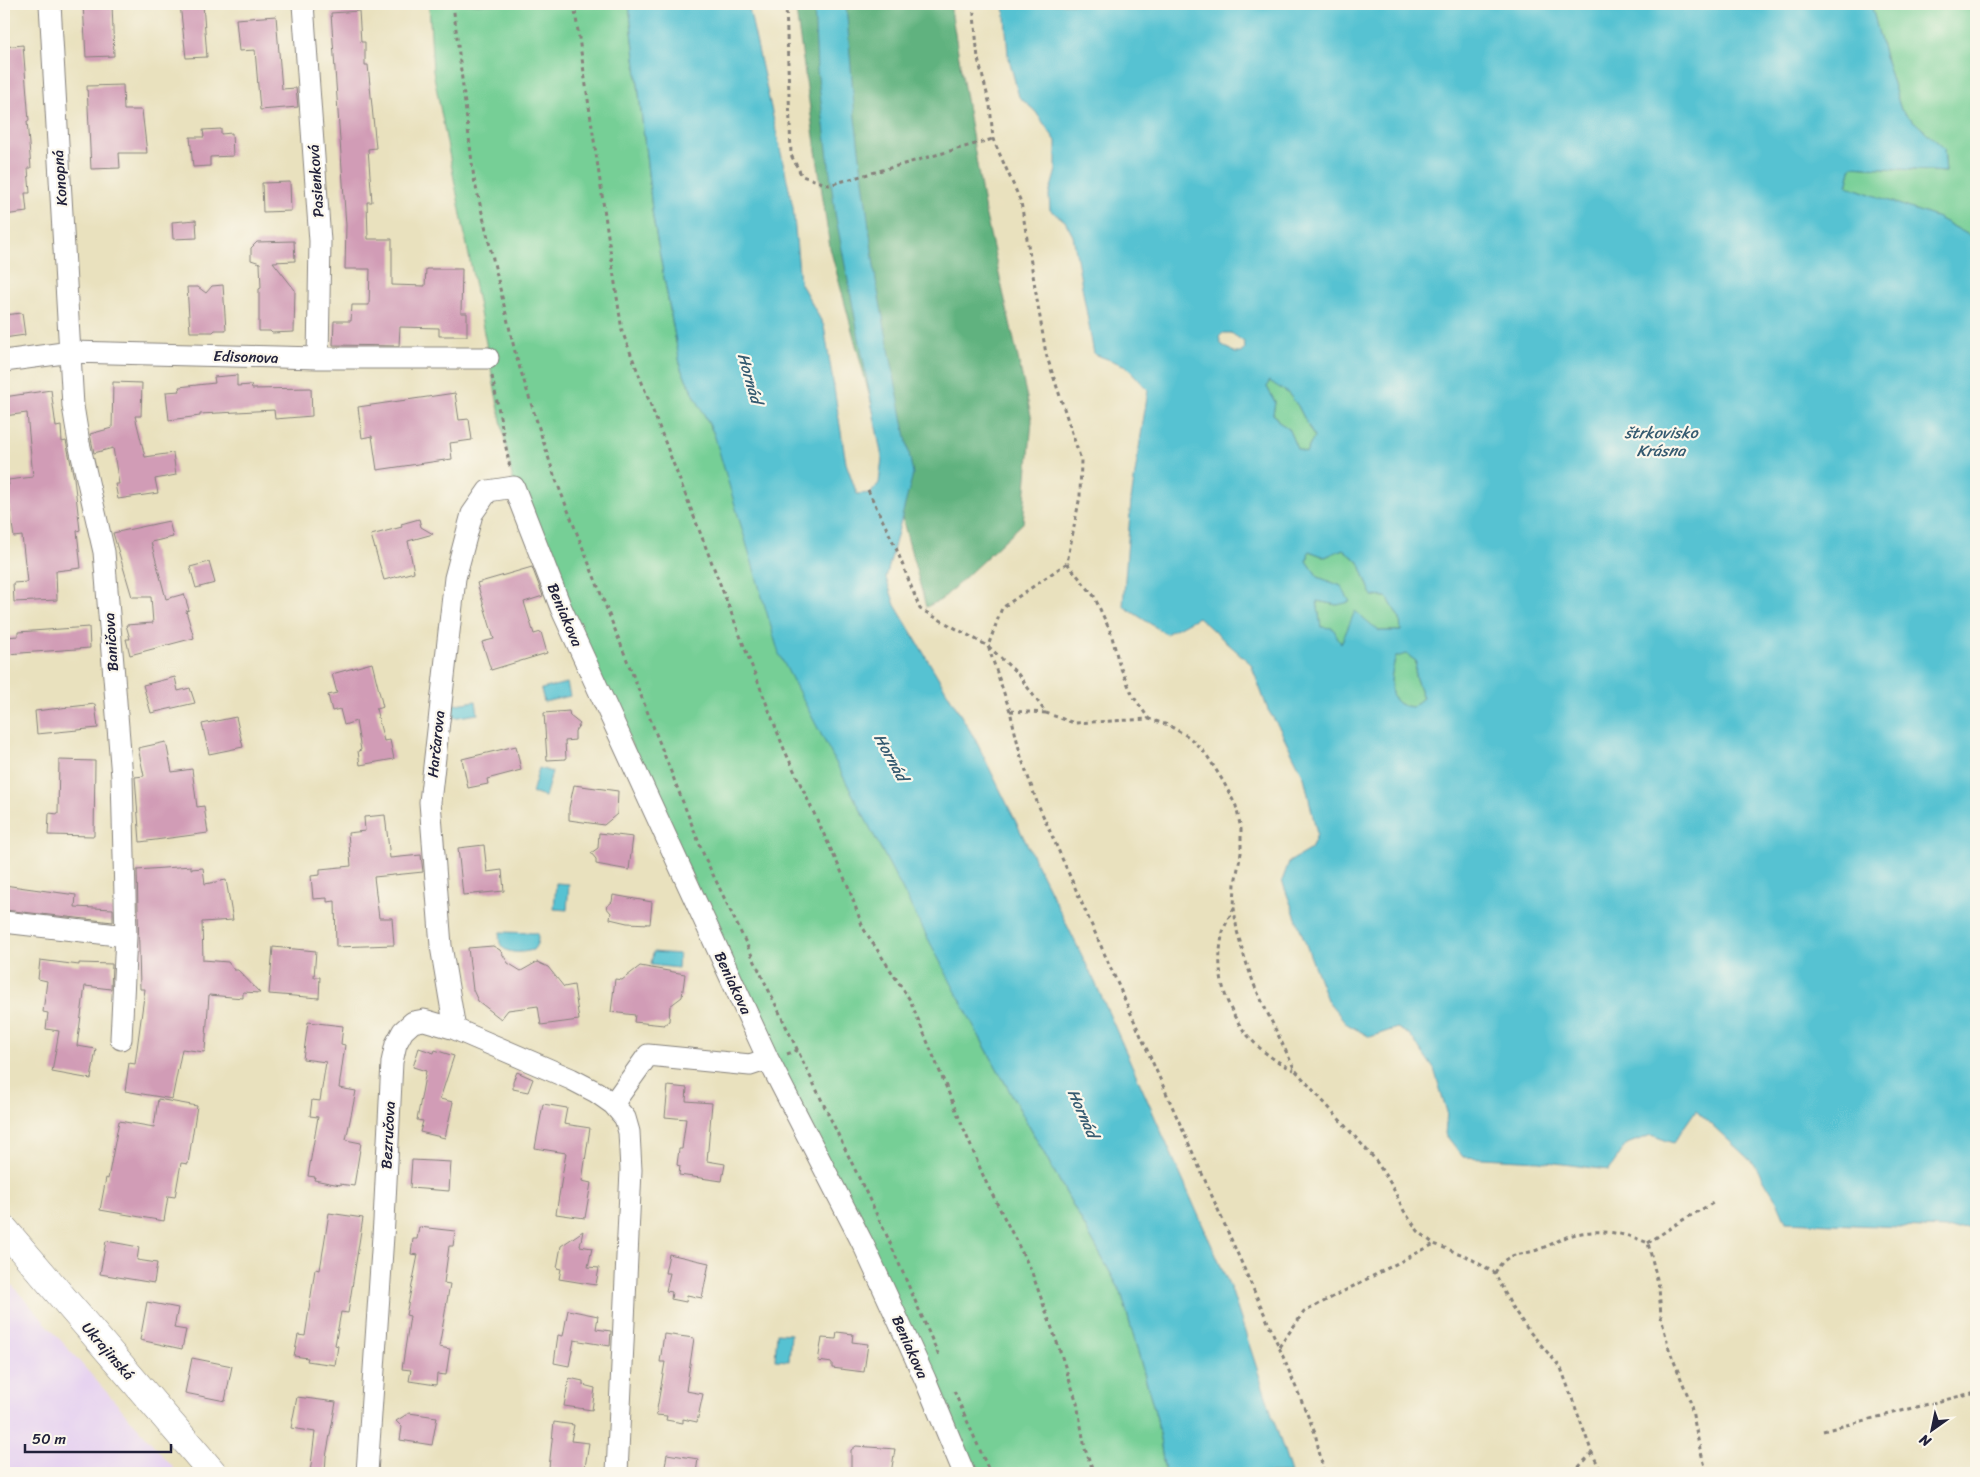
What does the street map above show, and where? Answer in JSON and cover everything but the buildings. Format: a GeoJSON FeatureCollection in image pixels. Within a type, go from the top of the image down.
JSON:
{"type":"FeatureCollection","features":[{"type":"Feature","properties":{"kind":"main road","name":"Ukrajinská"},"geometry":{"type":"LineString","coordinates":[[4,1229],[212,1473]]}},
{"type":"Feature","properties":{"kind":"street","name":"Konopná"},"geometry":{"type":"LineString","coordinates":[[50,4],[71,352]]}},
{"type":"Feature","properties":{"kind":"street","name":"Pasienková"},"geometry":{"type":"LineString","coordinates":[[303,4],[320,241],[318,358]]}},
{"type":"Feature","properties":{"kind":"street","name":"Edisonova"},"geometry":{"type":"LineString","coordinates":[[4,362],[71,352],[318,358],[488,358]]}},
{"type":"Feature","properties":{"kind":"street","name":"Baničova"},"geometry":{"type":"LineString","coordinates":[[71,352],[73,406],[78,443],[104,552],[122,778],[126,936],[121,1039]]}},
{"type":"Feature","properties":{"kind":"street","name":"Harčarova"},"geometry":{"type":"LineString","coordinates":[[455,1028],[441,946],[430,802],[439,712],[455,578],[472,514],[488,491],[514,487]]}},
{"type":"Feature","properties":{"kind":"street","name":"Beniakova"},"geometry":{"type":"LineString","coordinates":[[514,487],[561,608],[768,1059],[864,1246],[925,1379],[964,1473]]}},
{"type":"Feature","properties":{"kind":"street"},"geometry":{"type":"LineString","coordinates":[[4,922],[126,936]]}},
{"type":"Feature","properties":{"kind":"street","name":"Bezručova"},"geometry":{"type":"LineString","coordinates":[[367,1473],[384,1220],[392,1062],[396,1044],[403,1031],[413,1022],[424,1020],[455,1028],[571,1079],[596,1092],[613,1104],[625,1118],[629,1132],[630,1170],[617,1473]]}},
{"type":"Feature","properties":{"kind":"street"},"geometry":{"type":"LineString","coordinates":[[613,1104],[648,1055],[750,1065],[768,1059]]}},
{"type":"Feature","properties":{"kind":"path"},"geometry":{"type":"LineString","coordinates":[[453,4],[474,179],[516,356],[554,475],[705,858],[887,1236],[942,1364]]}},
{"type":"Feature","properties":{"kind":"path"},"geometry":{"type":"LineString","coordinates":[[574,4],[622,331],[784,749],[848,886],[864,928],[910,1000],[985,1180],[1031,1270],[1077,1403],[1085,1448],[1094,1473]]}},
{"type":"Feature","properties":{"kind":"path"},"geometry":{"type":"LineString","coordinates":[[786,4],[791,155],[802,176],[829,185],[993,140]]}},
{"type":"Feature","properties":{"kind":"path"},"geometry":{"type":"LineString","coordinates":[[973,4],[978,59],[990,105],[993,140],[1021,202],[1046,354],[1081,460],[1080,496],[1067,562],[1002,608],[988,646],[1010,711],[1021,757],[1037,802],[1279,1348],[1315,1433],[1324,1473]]}},
{"type":"Feature","properties":{"kind":"path"},"geometry":{"type":"LineString","coordinates":[[488,358],[514,487]]}},
{"type":"Feature","properties":{"kind":"path"},"geometry":{"type":"LineString","coordinates":[[868,490],[896,548],[920,609],[988,646],[1018,674],[1046,713]]}},
{"type":"Feature","properties":{"kind":"path"},"geometry":{"type":"LineString","coordinates":[[1067,562],[1094,596],[1111,633],[1119,664],[1133,696],[1149,719]]}},
{"type":"Feature","properties":{"kind":"path"},"geometry":{"type":"LineString","coordinates":[[1010,711],[1046,713],[1074,723],[1149,719],[1168,725],[1189,736],[1206,754],[1236,806],[1241,829],[1241,853],[1235,883],[1234,908],[1240,940],[1255,987],[1295,1070],[1374,1158],[1391,1184],[1404,1211],[1418,1231],[1434,1244],[1466,1256],[1495,1273],[1512,1307],[1560,1368],[1592,1454],[1602,1473]]}},
{"type":"Feature","properties":{"kind":"path"},"geometry":{"type":"LineString","coordinates":[[1234,908],[1223,931],[1220,951],[1220,972],[1224,994],[1234,1016],[1253,1043],[1281,1064],[1295,1070]]}},
{"type":"Feature","properties":{"kind":"path"},"geometry":{"type":"LineString","coordinates":[[1648,1243],[1712,1203]]}},
{"type":"Feature","properties":{"kind":"path"},"geometry":{"type":"LineString","coordinates":[[1495,1273],[1501,1262],[1508,1256],[1540,1249],[1569,1236],[1593,1231],[1616,1232],[1633,1236],[1648,1243]]}},
{"type":"Feature","properties":{"kind":"path"},"geometry":{"type":"LineString","coordinates":[[1648,1243],[1659,1288],[1661,1317],[1668,1350],[1690,1401],[1707,1473]]}},
{"type":"Feature","properties":{"kind":"path"},"geometry":{"type":"LineString","coordinates":[[1279,1348],[1304,1312],[1434,1244]]}},
{"type":"Feature","properties":{"kind":"path"},"geometry":{"type":"LineString","coordinates":[[950,1382],[990,1473]]}},
{"type":"Feature","properties":{"kind":"path"},"geometry":{"type":"LineString","coordinates":[[1823,1431],[1976,1392]]}},
{"type":"Feature","properties":{"kind":"path"},"geometry":{"type":"LineString","coordinates":[[1573,1473],[1592,1454]]}},
{"type":"Feature","properties":{"kind":"shaded area"},"geometry":{"type":"Polygon","coordinates":[[[4,1276],[178,1473],[4,1473],[4,1276]]]}},
{"type":"Feature","properties":{"kind":"green space"},"geometry":{"type":"Polygon","coordinates":[[[429,4],[629,4],[653,218],[681,369],[714,434],[978,1034],[1121,1292],[1157,1419],[1165,1473],[964,1473],[514,487],[433,71],[429,4]]]}},
{"type":"Feature","properties":{"kind":"green space"},"geometry":{"type":"Polygon","coordinates":[[[795,4],[950,4],[985,212],[1032,420],[1023,523],[941,600],[926,607],[830,248],[795,4]]]}},
{"type":"Feature","properties":{"kind":"green space"},"geometry":{"type":"Polygon","coordinates":[[[1871,4],[1976,4],[1976,239],[1938,218],[1847,186],[1852,166],[1946,172],[1944,148],[1901,110],[1871,4]]]}},
{"type":"Feature","properties":{"kind":"green space"},"geometry":{"type":"Polygon","coordinates":[[[1269,380],[1288,393],[1298,406],[1314,437],[1306,453],[1297,449],[1288,428],[1280,423],[1273,413],[1275,402],[1267,387],[1269,380]]]}},
{"type":"Feature","properties":{"kind":"green space"},"geometry":{"type":"Polygon","coordinates":[[[1343,549],[1359,562],[1372,596],[1387,597],[1400,619],[1401,631],[1379,631],[1341,644],[1321,627],[1317,601],[1337,605],[1341,586],[1318,577],[1307,561],[1309,551],[1325,557],[1343,549]]]}},
{"type":"Feature","properties":{"kind":"green space"},"geometry":{"type":"Polygon","coordinates":[[[1406,653],[1416,661],[1415,676],[1423,698],[1412,707],[1398,703],[1393,697],[1391,686],[1396,657],[1406,653]]]}},
{"type":"Feature","properties":{"kind":"water","name":"Hornád"},"geometry":{"type":"Polygon","coordinates":[[[629,4],[748,4],[793,207],[800,282],[824,326],[846,463],[857,494],[871,493],[879,483],[882,458],[835,213],[817,70],[814,4],[846,4],[855,118],[876,281],[913,474],[886,578],[895,605],[975,739],[1095,982],[1231,1289],[1291,1473],[1165,1473],[1157,1419],[1121,1292],[978,1034],[779,654],[714,434],[681,369],[653,218],[629,4]]]}},
{"type":"Feature","properties":{"kind":"water","name":"štrkovisko Krásna"},"geometry":{"type":"Polygon","coordinates":[[[1004,4],[1871,4],[1901,110],[1944,148],[1946,172],[1852,166],[1847,186],[1938,218],[1976,239],[1976,1226],[1946,1229],[1786,1222],[1777,1201],[1754,1164],[1696,1110],[1673,1143],[1651,1135],[1627,1144],[1609,1170],[1540,1161],[1463,1157],[1445,1134],[1447,1112],[1434,1069],[1410,1035],[1397,1028],[1370,1037],[1347,1024],[1327,1000],[1282,881],[1289,862],[1311,849],[1317,834],[1304,777],[1280,729],[1268,710],[1251,664],[1198,617],[1166,634],[1123,606],[1131,500],[1148,390],[1126,366],[1094,354],[1073,236],[1065,221],[1050,210],[1049,195],[1056,170],[1056,141],[1035,111],[1019,97],[1008,55],[1004,4]],[[1223,333],[1219,337],[1221,344],[1235,353],[1241,353],[1245,348],[1244,342],[1231,333],[1223,333]],[[1269,381],[1267,387],[1275,402],[1273,414],[1280,423],[1288,428],[1297,449],[1306,453],[1314,437],[1298,406],[1288,393],[1269,381]],[[1343,549],[1325,557],[1309,551],[1307,561],[1318,577],[1341,586],[1350,602],[1337,605],[1317,601],[1321,627],[1333,628],[1341,644],[1355,611],[1379,631],[1401,631],[1400,619],[1387,597],[1372,596],[1359,562],[1343,549]],[[1406,654],[1396,657],[1391,680],[1393,697],[1399,704],[1412,707],[1423,698],[1415,676],[1416,661],[1406,654]]]}},
{"type":"Feature","properties":{"kind":"water"},"geometry":{"type":"Polygon","coordinates":[[[567,683],[570,696],[544,702],[541,689],[567,683]]]}},
{"type":"Feature","properties":{"kind":"water"},"geometry":{"type":"Polygon","coordinates":[[[476,701],[478,714],[452,718],[450,705],[476,701]]]}},
{"type":"Feature","properties":{"kind":"water"},"geometry":{"type":"Polygon","coordinates":[[[539,768],[552,772],[545,797],[532,793],[539,768]]]}},
{"type":"Feature","properties":{"kind":"water"},"geometry":{"type":"Polygon","coordinates":[[[556,883],[569,884],[567,910],[554,909],[556,883]]]}},
{"type":"Feature","properties":{"kind":"water"},"geometry":{"type":"Polygon","coordinates":[[[500,932],[537,933],[538,942],[533,950],[509,951],[501,945],[499,940],[500,932]]]}},
{"type":"Feature","properties":{"kind":"water"},"geometry":{"type":"Polygon","coordinates":[[[653,952],[679,954],[678,968],[651,965],[653,952]]]}},
{"type":"Feature","properties":{"kind":"water"},"geometry":{"type":"Polygon","coordinates":[[[777,1333],[791,1334],[789,1361],[775,1360],[777,1333]]]}}]}
